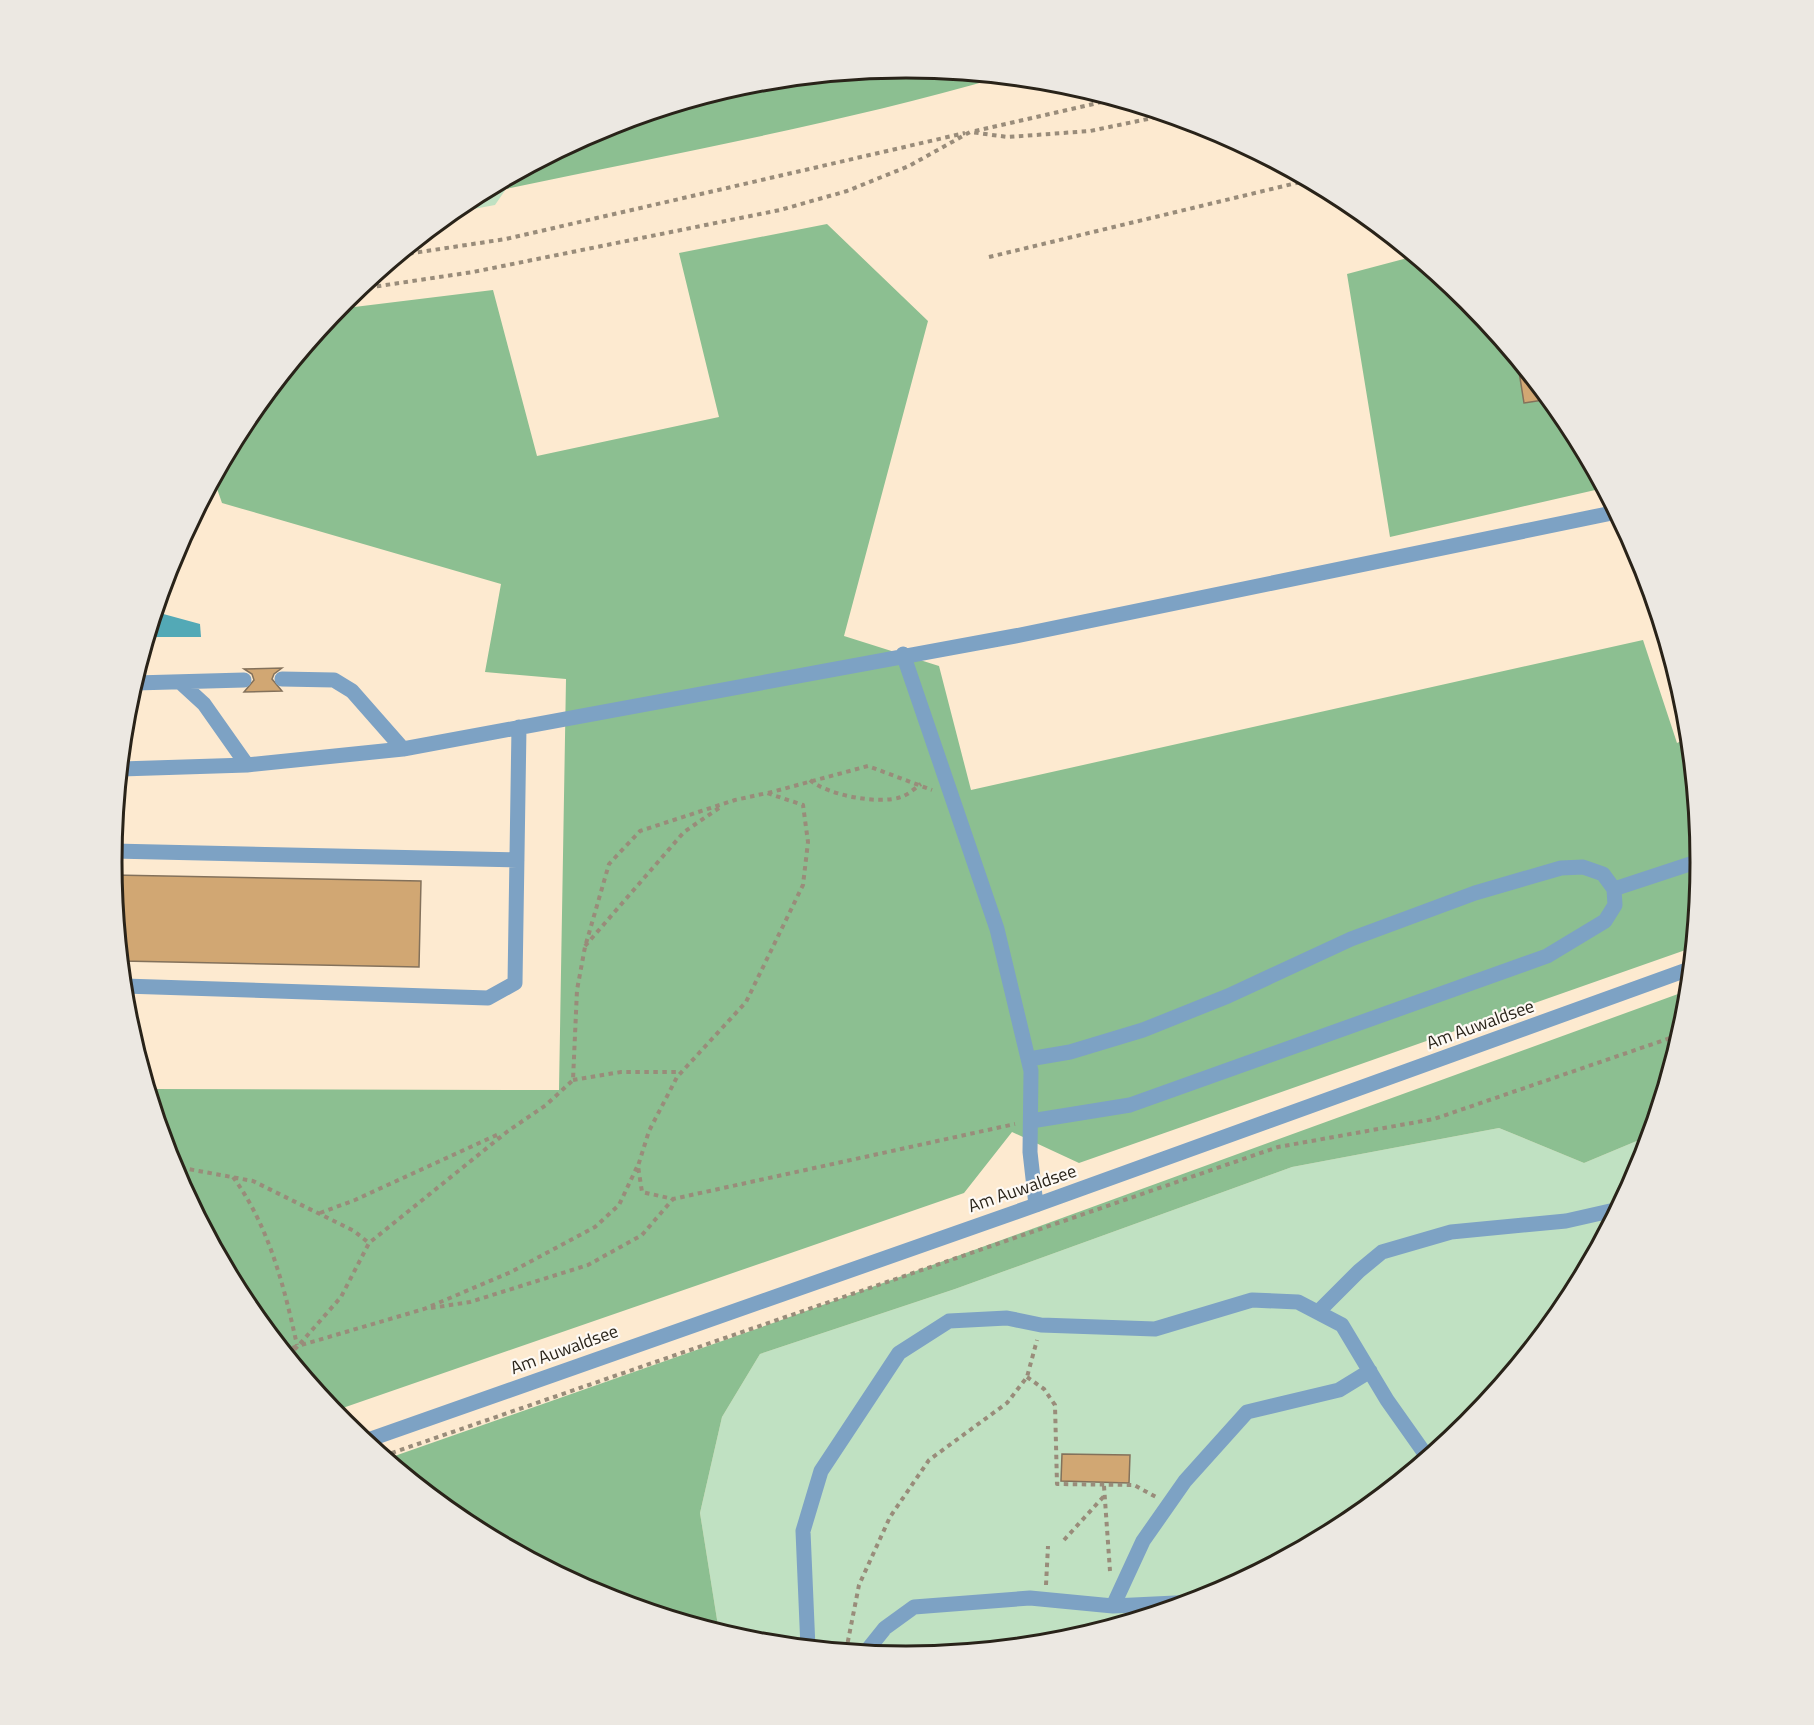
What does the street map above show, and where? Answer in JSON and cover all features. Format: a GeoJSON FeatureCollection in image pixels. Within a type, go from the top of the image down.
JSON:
{"type":"FeatureCollection","features":[{"type":"Feature","properties":{"kind":"street"},"geometry":{"type":"LineString","coordinates":[[128,769],[247,765],[403,749],[903,654],[1015,636],[1610,514]]}},
{"type":"Feature","properties":{"kind":"street"},"geometry":{"type":"LineString","coordinates":[[903,654],[997,929],[1029,1059],[1031,1071],[1030,1152],[1036,1205]]}},
{"type":"Feature","properties":{"kind":"street"},"geometry":{"type":"LineString","coordinates":[[282,679],[334,680],[352,691],[403,749]]}},
{"type":"Feature","properties":{"kind":"street"},"geometry":{"type":"LineString","coordinates":[[144,683],[244,680]]}},
{"type":"Feature","properties":{"kind":"street"},"geometry":{"type":"LineString","coordinates":[[180,682],[204,704],[247,765]]}},
{"type":"Feature","properties":{"kind":"street"},"geometry":{"type":"LineString","coordinates":[[133,986],[488,998],[515,982],[519,727]]}},
{"type":"Feature","properties":{"kind":"street"},"geometry":{"type":"LineString","coordinates":[[122,851],[517,860]]}},
{"type":"Feature","properties":{"kind":"street"},"geometry":{"type":"LineString","coordinates":[[1614,889],[1691,864]]}},
{"type":"Feature","properties":{"kind":"street"},"geometry":{"type":"LineString","coordinates":[[1029,1059],[1070,1052],[1143,1030],[1228,996],[1351,939],[1486,890],[1561,868],[1583,867],[1603,874],[1614,889],[1615,905],[1605,921],[1546,956],[1130,1105],[1031,1121]]}},
{"type":"Feature","properties":{"kind":"street","name":"Am Auwaldsee"},"geometry":{"type":"LineString","coordinates":[[374,1437],[1036,1205],[1684,971]]}},
{"type":"Feature","properties":{"kind":"street"},"geometry":{"type":"LineString","coordinates":[[1318,1312],[1359,1270],[1382,1252],[1451,1232],[1566,1221],[1610,1211]]}},
{"type":"Feature","properties":{"kind":"street"},"geometry":{"type":"LineString","coordinates":[[808,1640],[803,1531],[821,1471],[899,1353],[950,1321],[1007,1318],[1041,1325],[1155,1329],[1252,1300],[1298,1302],[1342,1325],[1424,1452]]}},
{"type":"Feature","properties":{"kind":"street"},"geometry":{"type":"LineString","coordinates":[[1113,1606],[1143,1541],[1167,1506],[1185,1481],[1247,1412],[1339,1390],[1370,1371]]}},
{"type":"Feature","properties":{"kind":"street"},"geometry":{"type":"LineString","coordinates":[[871,1646],[885,1628],[914,1607],[1030,1598],[1113,1606],[1163,1604]]}},
{"type":"Feature","properties":{"kind":"path"},"geometry":{"type":"LineString","coordinates":[[414,253],[506,239],[1100,103]]}},
{"type":"Feature","properties":{"kind":"path"},"geometry":{"type":"LineString","coordinates":[[375,286],[483,270],[780,210],[847,191],[909,166],[970,132],[1008,137],[1090,131],[1153,118]]}},
{"type":"Feature","properties":{"kind":"path"},"geometry":{"type":"LineString","coordinates":[[989,256],[1298,183]]}},
{"type":"Feature","properties":{"kind":"path"},"geometry":{"type":"LineString","coordinates":[[573,1080],[577,990],[585,947],[609,864],[640,831],[735,800],[767,794],[810,780],[868,766],[922,784],[954,803]]}},
{"type":"Feature","properties":{"kind":"path"},"geometry":{"type":"LineString","coordinates":[[810,780],[816,786],[868,800],[901,798],[922,784]]}},
{"type":"Feature","properties":{"kind":"path"},"geometry":{"type":"LineString","coordinates":[[292,1348],[424,1309],[511,1272],[595,1227],[619,1205],[638,1166],[650,1131],[681,1072],[746,1002],[803,885],[808,842],[803,805],[767,794]]}},
{"type":"Feature","properties":{"kind":"path"},"geometry":{"type":"LineString","coordinates":[[585,947],[684,832],[715,810],[735,800]]}},
{"type":"Feature","properties":{"kind":"path"},"geometry":{"type":"LineString","coordinates":[[391,1453],[1278,1147],[1434,1119],[1671,1038]]}},
{"type":"Feature","properties":{"kind":"path"},"geometry":{"type":"LineString","coordinates":[[293,1351],[341,1297],[369,1243],[508,1131],[546,1105],[573,1080],[621,1072],[681,1072]]}},
{"type":"Feature","properties":{"kind":"path"},"geometry":{"type":"LineString","coordinates":[[638,1166],[642,1192],[673,1199],[1031,1121]]}},
{"type":"Feature","properties":{"kind":"path"},"geometry":{"type":"LineString","coordinates":[[320,1213],[508,1131]]}},
{"type":"Feature","properties":{"kind":"path"},"geometry":{"type":"LineString","coordinates":[[184,1168],[253,1181],[354,1231],[369,1243]]}},
{"type":"Feature","properties":{"kind":"path"},"geometry":{"type":"LineString","coordinates":[[233,1176],[244,1191],[266,1234],[298,1346]]}},
{"type":"Feature","properties":{"kind":"path"},"geometry":{"type":"LineString","coordinates":[[424,1309],[470,1302],[588,1265],[642,1235],[673,1199]]}},
{"type":"Feature","properties":{"kind":"path"},"geometry":{"type":"LineString","coordinates":[[848,1644],[860,1586],[890,1517],[929,1460],[1006,1403],[1027,1377],[1041,1325]]}},
{"type":"Feature","properties":{"kind":"path"},"geometry":{"type":"LineString","coordinates":[[1027,1377],[1044,1389],[1054,1405],[1057,1484],[1134,1485],[1167,1506]]}},
{"type":"Feature","properties":{"kind":"path"},"geometry":{"type":"LineString","coordinates":[[1104,1486],[1110,1572]]}},
{"type":"Feature","properties":{"kind":"path"},"geometry":{"type":"LineString","coordinates":[[1064,1540],[1105,1495]]}},
{"type":"Feature","properties":{"kind":"path"},"geometry":{"type":"LineString","coordinates":[[1045,1599],[1048,1546]]}},
{"type":"Feature","properties":{"kind":"green space"},"geometry":{"type":"Polygon","coordinates":[[[907,78],[982,82],[754,138],[506,189],[560,159],[607,138],[704,105],[754,93],[856,80],[907,78]]]}},
{"type":"Feature","properties":{"kind":"green space"},"geometry":{"type":"Polygon","coordinates":[[[506,189],[495,205],[472,209],[506,189]]]}},
{"type":"Feature","properties":{"kind":"green space"},"geometry":{"type":"Polygon","coordinates":[[[827,224],[928,321],[844,636],[939,666],[971,790],[1643,640],[1677,743],[1682,741],[1685,760],[1690,811],[1691,862],[1687,950],[1079,1163],[1012,1132],[964,1193],[343,1408],[317,1380],[285,1340],[228,1255],[182,1163],[156,1089],[559,1090],[566,679],[485,672],[501,584],[222,503],[217,490],[255,427],[285,385],[317,345],[353,307],[493,290],[537,456],[719,417],[679,253],[827,224]]]}},
{"type":"Feature","properties":{"kind":"green space"},"geometry":{"type":"Polygon","coordinates":[[[1407,258],[1424,273],[1497,345],[1529,385],[1559,427],[1597,490],[1390,537],[1347,274],[1407,258]]]}},
{"type":"Feature","properties":{"kind":"green space"},"geometry":{"type":"Polygon","coordinates":[[[1680,993],[1665,1066],[1641,1139],[1584,1163],[1499,1128],[1292,1167],[955,1289],[760,1354],[722,1417],[700,1513],[718,1623],[655,1605],[560,1566],[471,1515],[429,1485],[395,1456],[773,1323],[1680,993]]]}},
{"type":"Feature","properties":{"kind":"green space"},"geometry":{"type":"Polygon","coordinates":[[[1499,1128],[1584,1163],[1641,1139],[1611,1209],[1586,1255],[1559,1298],[1497,1380],[1462,1417],[1385,1485],[1343,1515],[1254,1566],[1159,1605],[1110,1620],[1060,1632],[1009,1640],[907,1647],[856,1645],[754,1632],[718,1623],[700,1513],[722,1417],[760,1354],[955,1289],[1292,1167],[1499,1128]]]}},
{"type":"Feature","properties":{"kind":"water"},"geometry":{"type":"Polygon","coordinates":[[[163,614],[200,624],[201,637],[156,637],[163,614]]]}},
{"type":"Feature","properties":{"kind":"building"},"geometry":{"type":"Polygon","coordinates":[[[1519,373],[1540,401],[1524,403],[1519,373]]]}},
{"type":"Feature","properties":{"kind":"building"},"geometry":{"type":"Polygon","coordinates":[[[282,668],[274,674],[272,679],[282,691],[244,692],[254,680],[252,674],[244,669],[282,668]]]}},
{"type":"Feature","properties":{"kind":"building"},"geometry":{"type":"Polygon","coordinates":[[[123,875],[421,881],[419,967],[129,961],[123,875]]]}},
{"type":"Feature","properties":{"kind":"building"},"geometry":{"type":"Polygon","coordinates":[[[1062,1454],[1130,1455],[1129,1483],[1061,1481],[1062,1454]]]}}]}
